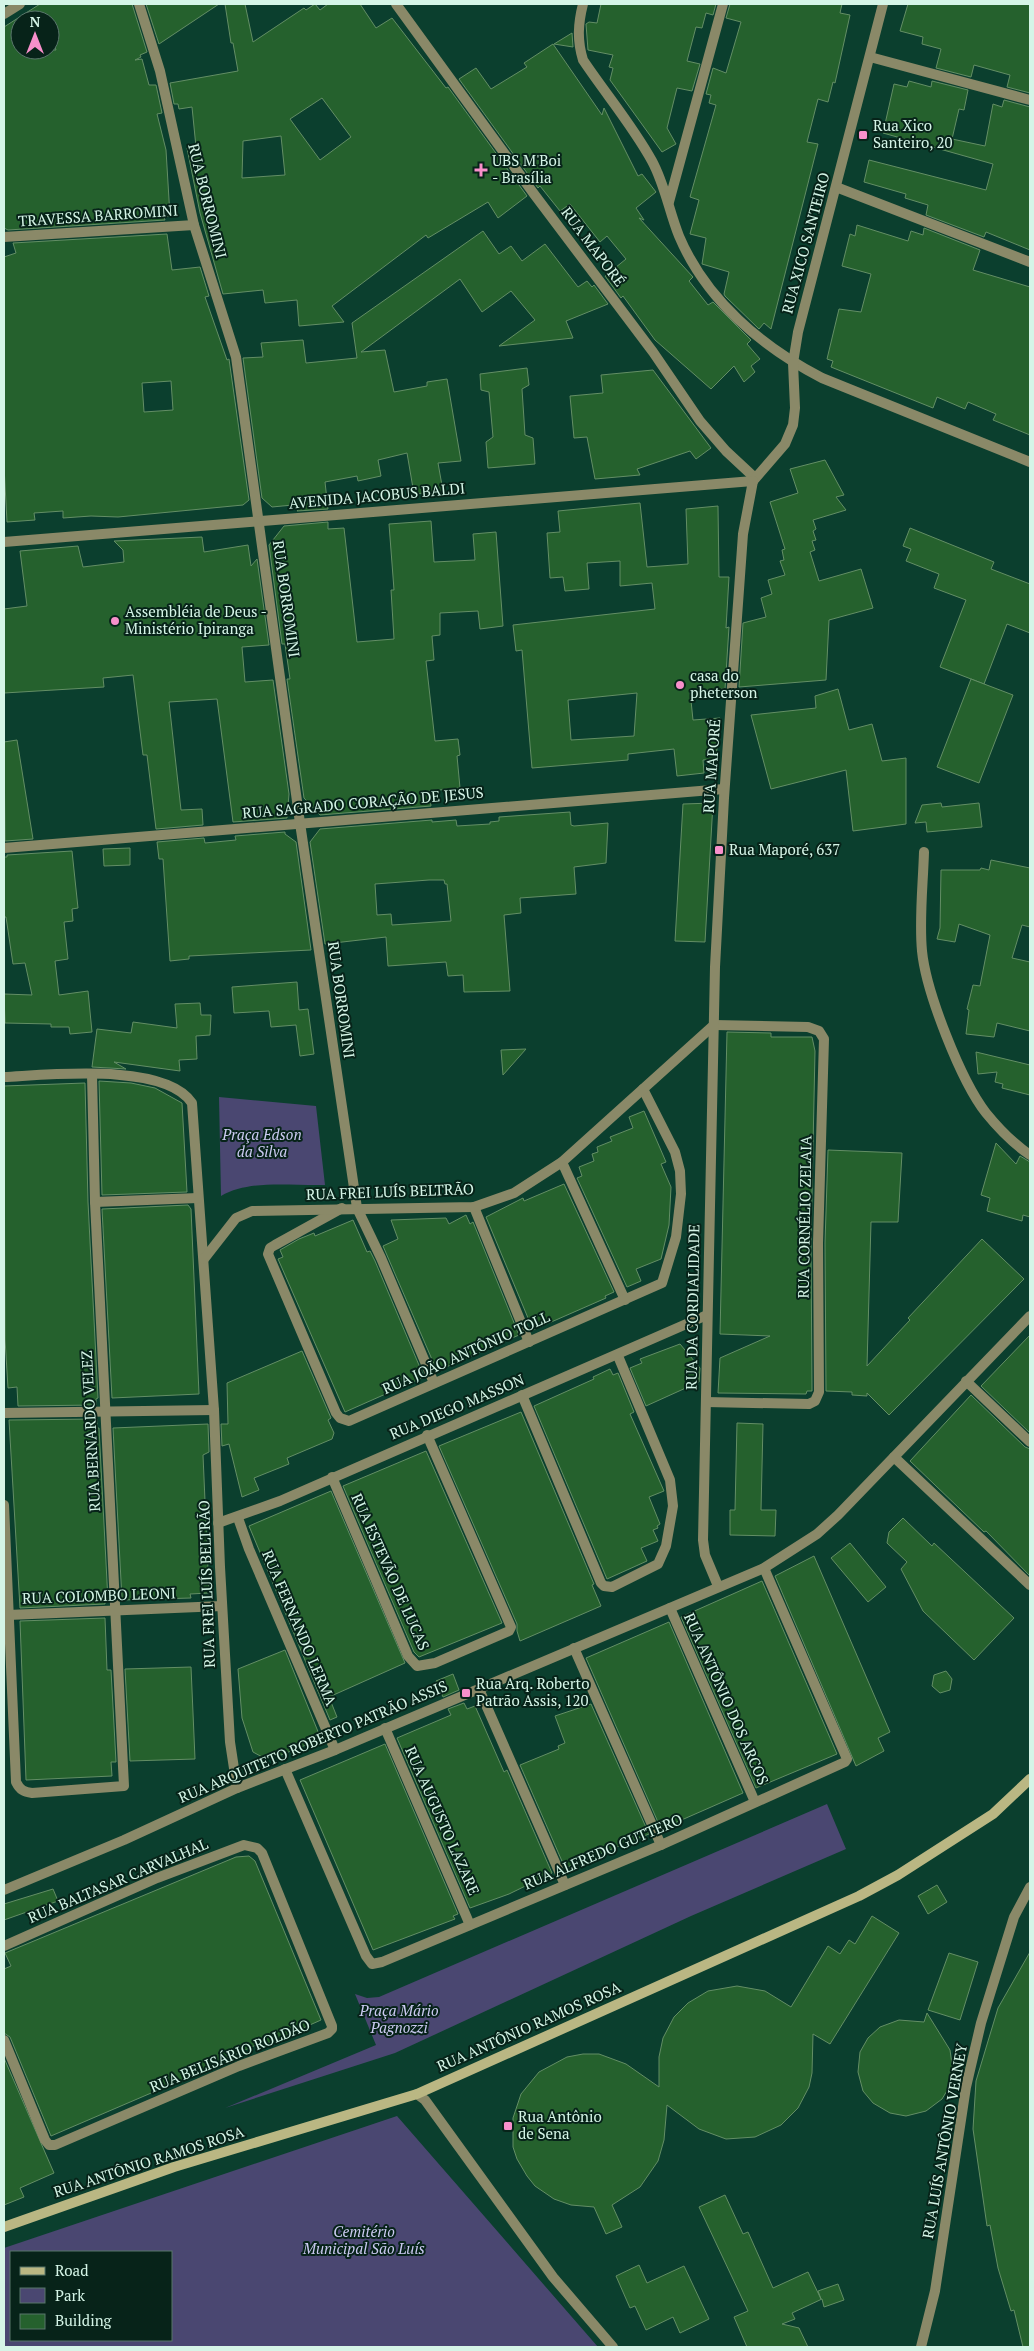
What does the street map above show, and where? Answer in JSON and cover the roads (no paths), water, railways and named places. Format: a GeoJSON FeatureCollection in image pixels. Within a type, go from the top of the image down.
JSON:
{"type":"FeatureCollection","features":[{"type":"Feature","properties":{"kind":"main road","name":"RUA ANTÔNIO RAMOS ROSA"},"geometry":{"type":"LineString","coordinates":[[4,2227],[174,2167],[417,2094],[890,1880],[993,1814],[1030,1779]]}},
{"type":"Feature","properties":{"kind":"street"},"geometry":{"type":"LineString","coordinates":[[4,14],[20,4]]}},
{"type":"Feature","properties":{"kind":"street","name":"RUA BORROMINI"},"geometry":{"type":"LineString","coordinates":[[139,4],[160,71],[194,225],[236,357],[300,823],[357,1208],[381,1258],[434,1383]]}},
{"type":"Feature","properties":{"kind":"street","name":"RUA MAPORÉ"},"geometry":{"type":"LineString","coordinates":[[396,4],[534,194],[653,352],[700,421],[754,480],[743,534],[724,789],[714,1025]]}},
{"type":"Feature","properties":{"kind":"street"},"geometry":{"type":"LineString","coordinates":[[583,4],[578,26],[578,44],[583,60],[652,160],[669,202],[678,234],[689,257],[705,281],[730,310],[760,340],[793,363],[880,402],[1030,462]]}},
{"type":"Feature","properties":{"kind":"street"},"geometry":{"type":"LineString","coordinates":[[669,202],[723,4]]}},
{"type":"Feature","properties":{"kind":"street","name":"RUA XICO SANTEIRO"},"geometry":{"type":"LineString","coordinates":[[754,480],[784,444],[793,425],[795,408],[793,363],[798,332],[884,4]]}},
{"type":"Feature","properties":{"kind":"street"},"geometry":{"type":"LineString","coordinates":[[870,57],[1030,100]]}},
{"type":"Feature","properties":{"kind":"street"},"geometry":{"type":"LineString","coordinates":[[836,187],[1030,262]]}},
{"type":"Feature","properties":{"kind":"street","name":"TRAVESSA BARROMINI"},"geometry":{"type":"LineString","coordinates":[[4,237],[194,225]]}},
{"type":"Feature","properties":{"kind":"street","name":"AVENIDA JACOBUS BALDI"},"geometry":{"type":"LineString","coordinates":[[4,542],[754,480]]}},
{"type":"Feature","properties":{"kind":"street","name":"RUA SAGRADO CORAÇÃO DE JESUS"},"geometry":{"type":"LineString","coordinates":[[4,848],[724,789]]}},
{"type":"Feature","properties":{"kind":"street"},"geometry":{"type":"LineString","coordinates":[[924,852],[922,951],[928,983],[950,1042],[973,1092],[985,1112],[1005,1134],[1030,1155]]}},
{"type":"Feature","properties":{"kind":"street","name":"RUA FREI LUÍS BELTRÃO"},"geometry":{"type":"LineString","coordinates":[[204,1259],[236,1218],[252,1211],[474,1206],[514,1193],[562,1162],[714,1025]]}},
{"type":"Feature","properties":{"kind":"street","name":"RUA DA CORDIALIDADE"},"geometry":{"type":"LineString","coordinates":[[714,1025],[703,1540],[705,1555],[718,1586]]}},
{"type":"Feature","properties":{"kind":"street","name":"RUA CORNÉLIO ZELAIA"},"geometry":{"type":"LineString","coordinates":[[706,1402],[809,1404],[815,1401],[819,1392],[818,1243],[824,1039],[819,1031],[808,1027],[714,1025]]}},
{"type":"Feature","properties":{"kind":"street","name":"RUA FREI LUÍS BELTRÃO"},"geometry":{"type":"LineString","coordinates":[[4,1077],[92,1074],[151,1078],[167,1084],[188,1097],[194,1113],[198,1198],[214,1410],[230,1742],[236,1788]]}},
{"type":"Feature","properties":{"kind":"street","name":"RUA BERNARDO VELEZ"},"geometry":{"type":"LineString","coordinates":[[8,1615],[15,1764],[19,1788],[25,1792],[32,1792],[124,1786],[95,1202],[92,1074]]}},
{"type":"Feature","properties":{"kind":"street","name":"RUA JOÃO ANTÔNIO TOLL"},"geometry":{"type":"LineString","coordinates":[[342,1208],[270,1248],[268,1254],[336,1413],[344,1420],[353,1420],[657,1286],[665,1278],[676,1237],[681,1194],[680,1171],[675,1152],[643,1089]]}},
{"type":"Feature","properties":{"kind":"street"},"geometry":{"type":"LineString","coordinates":[[562,1162],[625,1300]]}},
{"type":"Feature","properties":{"kind":"street"},"geometry":{"type":"LineString","coordinates":[[95,1202],[198,1198]]}},
{"type":"Feature","properties":{"kind":"street"},"geometry":{"type":"LineString","coordinates":[[474,1206],[529,1342]]}},
{"type":"Feature","properties":{"kind":"street","name":"RUA DIEGO MASSON"},"geometry":{"type":"LineString","coordinates":[[218,1523],[238,1518],[428,1435],[618,1356],[707,1315]]}},
{"type":"Feature","properties":{"kind":"street","name":"RUA ARQUITETO ROBERTO PATRÃO ASSIS"},"geometry":{"type":"LineString","coordinates":[[4,1890],[124,1840],[236,1788],[335,1750],[764,1568],[817,1534],[1030,1316]]}},
{"type":"Feature","properties":{"kind":"street"},"geometry":{"type":"LineString","coordinates":[[522,1395],[601,1583],[604,1586],[612,1587],[658,1564],[669,1534],[673,1506],[670,1480],[618,1356]]}},
{"type":"Feature","properties":{"kind":"street"},"geometry":{"type":"LineString","coordinates":[[966,1381],[1030,1442]]}},
{"type":"Feature","properties":{"kind":"street"},"geometry":{"type":"LineString","coordinates":[[4,1413],[214,1410]]}},
{"type":"Feature","properties":{"kind":"street","name":"RUA ESTEVÃO DE LUCAS"},"geometry":{"type":"LineString","coordinates":[[332,1477],[408,1656],[417,1666],[435,1663],[509,1631],[510,1627],[428,1435]]}},
{"type":"Feature","properties":{"kind":"street"},"geometry":{"type":"LineString","coordinates":[[894,1457],[1030,1585]]}},
{"type":"Feature","properties":{"kind":"street"},"geometry":{"type":"LineString","coordinates":[[4,1505],[8,1615]]}},
{"type":"Feature","properties":{"kind":"street","name":"RUA FERNANDO LERMA"},"geometry":{"type":"LineString","coordinates":[[238,1518],[249,1549],[335,1750]]}},
{"type":"Feature","properties":{"kind":"street","name":"RUA ALFREDO GUTTERO"},"geometry":{"type":"LineString","coordinates":[[285,1769],[369,1962],[377,1964],[470,1925],[660,1845],[844,1763],[846,1760],[764,1568]]}},
{"type":"Feature","properties":{"kind":"street","name":"RUA COLOMBO LEONI"},"geometry":{"type":"LineString","coordinates":[[8,1615],[222,1606]]}},
{"type":"Feature","properties":{"kind":"street","name":"RUA ANTÔNIO DOS ARCOS"},"geometry":{"type":"LineString","coordinates":[[670,1608],[755,1802]]}},
{"type":"Feature","properties":{"kind":"street"},"geometry":{"type":"LineString","coordinates":[[574,1648],[660,1845]]}},
{"type":"Feature","properties":{"kind":"street"},"geometry":{"type":"LineString","coordinates":[[479,1689],[565,1885]]}},
{"type":"Feature","properties":{"kind":"street","name":"RUA AUGUSTO LAZARE"},"geometry":{"type":"LineString","coordinates":[[385,1728],[470,1925]]}},
{"type":"Feature","properties":{"kind":"street","name":"RUA BALTASAR CARVALHAL"},"geometry":{"type":"LineString","coordinates":[[4,1946],[157,1878],[244,1845]]}},
{"type":"Feature","properties":{"kind":"street","name":"RUA BELISÁRIO ROLDÃO"},"geometry":{"type":"LineString","coordinates":[[4,2040],[45,2140],[49,2145],[55,2145],[239,2066],[331,2032],[332,2020],[262,1853],[257,1848],[244,1845]]}},
{"type":"Feature","properties":{"kind":"street","name":"RUA LUÍS ANTÔNIO VERNEY"},"geometry":{"type":"LineString","coordinates":[[921,2347],[935,2291],[966,2087],[981,2023],[1014,1917],[1030,1887]]}},
{"type":"Feature","properties":{"kind":"street"},"geometry":{"type":"LineString","coordinates":[[417,2094],[425,2100],[553,2277],[613,2347]]}},
{"type":"Feature","properties":{"kind":"place","name":"Rua Xico Santeiro, 20"},"geometry":{"type":"Point","coordinates":[863,135]}},
{"type":"Feature","properties":{"kind":"place","name":"UBS M'Boi - Brasília"},"geometry":{"type":"Point","coordinates":[481,170]}},
{"type":"Feature","properties":{"kind":"place","name":"Assembléia de Deus - Ministério Ipiranga"},"geometry":{"type":"Point","coordinates":[115,621]}},
{"type":"Feature","properties":{"kind":"place","name":"casa do pheterson"},"geometry":{"type":"Point","coordinates":[680,685]}},
{"type":"Feature","properties":{"kind":"place","name":"Rua Maporé, 637"},"geometry":{"type":"Point","coordinates":[719,850]}},
{"type":"Feature","properties":{"kind":"place","name":"Rua Arq. Roberto Patrão Assis, 120"},"geometry":{"type":"Point","coordinates":[466,1693]}},
{"type":"Feature","properties":{"kind":"place","name":"Rua Antônio de Sena"},"geometry":{"type":"Point","coordinates":[508,2126]}},
{"type":"Feature","properties":{"kind":"park label","name":"Praça Edson da Silva"},"geometry":{"type":"Point","coordinates":[262,1144]}},
{"type":"Feature","properties":{"kind":"park label","name":"Praça Mário Pagnozzi"},"geometry":{"type":"Point","coordinates":[399,2020]}},
{"type":"Feature","properties":{"kind":"park label","name":"Cemitério Municipal São Luís"},"geometry":{"type":"Point","coordinates":[364,2240]}}]}
